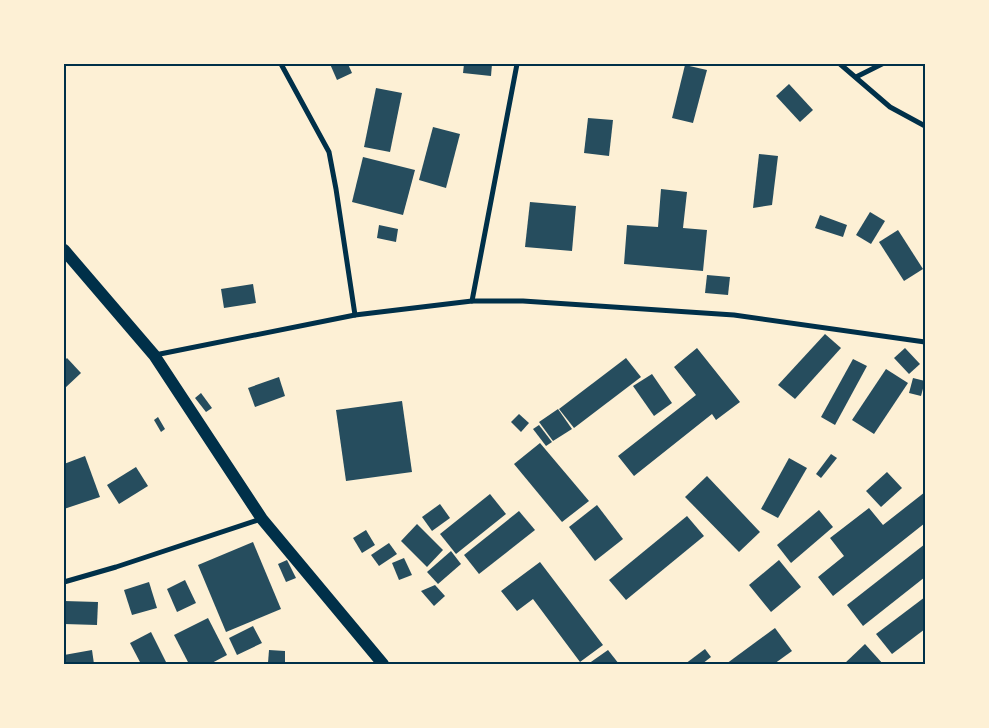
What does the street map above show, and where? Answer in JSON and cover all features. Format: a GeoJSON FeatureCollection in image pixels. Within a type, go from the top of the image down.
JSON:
{"type":"FeatureCollection","features":[{"type":"Feature","properties":{"kind":"main road"},"geometry":{"type":"LineString","coordinates":[[64,250],[154,355],[262,519],[383,664]]}},
{"type":"Feature","properties":{"kind":"street"},"geometry":{"type":"LineString","coordinates":[[281,64],[329,152],[338,198],[355,315]]}},
{"type":"Feature","properties":{"kind":"street"},"geometry":{"type":"LineString","coordinates":[[472,301],[517,64]]}},
{"type":"Feature","properties":{"kind":"street"},"geometry":{"type":"LineString","coordinates":[[840,64],[890,107],[925,126]]}},
{"type":"Feature","properties":{"kind":"street"},"geometry":{"type":"LineString","coordinates":[[856,78],[882,64]]}},
{"type":"Feature","properties":{"kind":"street"},"geometry":{"type":"LineString","coordinates":[[154,355],[355,315],[472,301],[523,301],[734,315],[925,342]]}},
{"type":"Feature","properties":{"kind":"street"},"geometry":{"type":"LineString","coordinates":[[64,582],[262,519]]}},
{"type":"Feature","properties":{"kind":"building"},"geometry":{"type":"Polygon","coordinates":[[[330,64],[348,64],[352,73],[337,80],[330,64]]]}},
{"type":"Feature","properties":{"kind":"building"},"geometry":{"type":"Polygon","coordinates":[[[464,64],[492,64],[491,76],[463,73],[464,64]]]}},
{"type":"Feature","properties":{"kind":"building"},"geometry":{"type":"Polygon","coordinates":[[[685,65],[707,70],[693,123],[672,118],[685,65]]]}},
{"type":"Feature","properties":{"kind":"building"},"geometry":{"type":"Polygon","coordinates":[[[789,84],[813,110],[800,122],[776,96],[789,84]]]}},
{"type":"Feature","properties":{"kind":"building"},"geometry":{"type":"Polygon","coordinates":[[[376,88],[402,93],[390,152],[364,147],[376,88]]]}},
{"type":"Feature","properties":{"kind":"building"},"geometry":{"type":"Polygon","coordinates":[[[588,118],[613,120],[609,156],[584,153],[588,118]]]}},
{"type":"Feature","properties":{"kind":"building"},"geometry":{"type":"Polygon","coordinates":[[[433,127],[460,134],[446,188],[419,180],[433,127]]]}},
{"type":"Feature","properties":{"kind":"building"},"geometry":{"type":"Polygon","coordinates":[[[759,154],[778,156],[772,205],[753,208],[759,154]]]}},
{"type":"Feature","properties":{"kind":"building"},"geometry":{"type":"Polygon","coordinates":[[[363,157],[415,170],[403,215],[352,202],[363,157]]]}},
{"type":"Feature","properties":{"kind":"building"},"geometry":{"type":"Polygon","coordinates":[[[661,189],[687,192],[683,228],[707,230],[703,271],[624,264],[627,225],[658,227],[661,189]]]}},
{"type":"Feature","properties":{"kind":"building"},"geometry":{"type":"Polygon","coordinates":[[[530,202],[576,206],[572,251],[525,247],[530,202]]]}},
{"type":"Feature","properties":{"kind":"building"},"geometry":{"type":"Polygon","coordinates":[[[870,212],[885,221],[871,244],[856,235],[870,212]]]}},
{"type":"Feature","properties":{"kind":"building"},"geometry":{"type":"Polygon","coordinates":[[[820,215],[847,225],[843,237],[815,228],[820,215]]]}},
{"type":"Feature","properties":{"kind":"building"},"geometry":{"type":"Polygon","coordinates":[[[379,225],[398,229],[396,242],[377,238],[379,225]]]}},
{"type":"Feature","properties":{"kind":"building"},"geometry":{"type":"Polygon","coordinates":[[[898,230],[923,269],[904,281],[879,242],[898,230]]]}},
{"type":"Feature","properties":{"kind":"building"},"geometry":{"type":"Polygon","coordinates":[[[707,275],[730,277],[728,295],[705,293],[707,275]]]}},
{"type":"Feature","properties":{"kind":"building"},"geometry":{"type":"Polygon","coordinates":[[[253,284],[256,303],[224,308],[221,289],[253,284]]]}},
{"type":"Feature","properties":{"kind":"building"},"geometry":{"type":"Polygon","coordinates":[[[825,334],[841,348],[795,399],[778,385],[825,334]]]}},
{"type":"Feature","properties":{"kind":"building"},"geometry":{"type":"Polygon","coordinates":[[[697,348],[740,402],[716,420],[712,414],[634,476],[618,456],[696,395],[674,367],[697,348]]]}},
{"type":"Feature","properties":{"kind":"building"},"geometry":{"type":"Polygon","coordinates":[[[905,348],[920,364],[909,374],[894,358],[905,348]]]}},
{"type":"Feature","properties":{"kind":"building"},"geometry":{"type":"Polygon","coordinates":[[[67,358],[81,373],[64,389],[64,361],[67,358]]]}},
{"type":"Feature","properties":{"kind":"building"},"geometry":{"type":"Polygon","coordinates":[[[626,358],[641,377],[574,428],[559,409],[626,358]]]}},
{"type":"Feature","properties":{"kind":"building"},"geometry":{"type":"Polygon","coordinates":[[[853,359],[867,366],[835,425],[821,417],[853,359]]]}},
{"type":"Feature","properties":{"kind":"building"},"geometry":{"type":"Polygon","coordinates":[[[886,369],[908,383],[874,434],[852,420],[886,369]]]}},
{"type":"Feature","properties":{"kind":"building"},"geometry":{"type":"Polygon","coordinates":[[[652,374],[672,403],[654,416],[633,386],[652,374]]]}},
{"type":"Feature","properties":{"kind":"building"},"geometry":{"type":"Polygon","coordinates":[[[279,377],[285,396],[255,407],[248,388],[279,377]]]}},
{"type":"Feature","properties":{"kind":"building"},"geometry":{"type":"Polygon","coordinates":[[[913,378],[925,381],[921,396],[909,393],[913,378]]]}},
{"type":"Feature","properties":{"kind":"building"},"geometry":{"type":"Polygon","coordinates":[[[201,393],[212,408],[206,412],[195,398],[201,393]]]}},
{"type":"Feature","properties":{"kind":"building"},"geometry":{"type":"Polygon","coordinates":[[[402,401],[412,472],[346,481],[336,410],[402,401]]]}},
{"type":"Feature","properties":{"kind":"building"},"geometry":{"type":"Polygon","coordinates":[[[558,409],[572,429],[553,441],[539,422],[558,409]]]}},
{"type":"Feature","properties":{"kind":"building"},"geometry":{"type":"Polygon","coordinates":[[[519,414],[529,423],[521,432],[511,422],[519,414]]]}},
{"type":"Feature","properties":{"kind":"building"},"geometry":{"type":"Polygon","coordinates":[[[158,417],[165,429],[161,432],[154,420],[158,417]]]}},
{"type":"Feature","properties":{"kind":"building"},"geometry":{"type":"Polygon","coordinates":[[[539,425],[552,442],[546,446],[533,429],[539,425]]]}},
{"type":"Feature","properties":{"kind":"building"},"geometry":{"type":"Polygon","coordinates":[[[540,443],[589,501],[562,522],[514,464],[540,443]]]}},
{"type":"Feature","properties":{"kind":"building"},"geometry":{"type":"Polygon","coordinates":[[[831,454],[837,458],[821,478],[816,474],[831,454]]]}},
{"type":"Feature","properties":{"kind":"building"},"geometry":{"type":"Polygon","coordinates":[[[85,456],[100,497],[64,509],[64,464],[85,456]]]}},
{"type":"Feature","properties":{"kind":"building"},"geometry":{"type":"Polygon","coordinates":[[[789,458],[807,468],[778,518],[761,509],[789,458]]]}},
{"type":"Feature","properties":{"kind":"building"},"geometry":{"type":"Polygon","coordinates":[[[136,467],[148,486],[119,504],[107,485],[136,467]]]}},
{"type":"Feature","properties":{"kind":"building"},"geometry":{"type":"Polygon","coordinates":[[[887,472],[902,488],[881,507],[866,491],[887,472]]]}},
{"type":"Feature","properties":{"kind":"building"},"geometry":{"type":"Polygon","coordinates":[[[707,476],[760,532],[739,552],[685,497],[707,476]]]}},
{"type":"Feature","properties":{"kind":"building"},"geometry":{"type":"Polygon","coordinates":[[[925,492],[925,523],[833,596],[818,577],[844,556],[830,538],[869,508],[883,525],[925,492]]]}},
{"type":"Feature","properties":{"kind":"building"},"geometry":{"type":"Polygon","coordinates":[[[490,494],[506,514],[456,554],[440,534],[490,494]]]}},
{"type":"Feature","properties":{"kind":"building"},"geometry":{"type":"Polygon","coordinates":[[[440,504],[450,518],[432,531],[422,517],[440,504]]]}},
{"type":"Feature","properties":{"kind":"building"},"geometry":{"type":"Polygon","coordinates":[[[597,505],[623,539],[595,561],[569,527],[597,505]]]}},
{"type":"Feature","properties":{"kind":"building"},"geometry":{"type":"Polygon","coordinates":[[[819,510],[833,527],[791,563],[777,545],[819,510]]]}},
{"type":"Feature","properties":{"kind":"building"},"geometry":{"type":"Polygon","coordinates":[[[519,511],[535,530],[479,574],[464,555],[519,511]]]}},
{"type":"Feature","properties":{"kind":"building"},"geometry":{"type":"Polygon","coordinates":[[[687,516],[704,536],[626,600],[609,580],[687,516]]]}},
{"type":"Feature","properties":{"kind":"building"},"geometry":{"type":"Polygon","coordinates":[[[417,524],[443,550],[427,567],[401,541],[417,524]]]}},
{"type":"Feature","properties":{"kind":"building"},"geometry":{"type":"Polygon","coordinates":[[[366,530],[375,545],[362,553],[353,538],[366,530]]]}},
{"type":"Feature","properties":{"kind":"building"},"geometry":{"type":"Polygon","coordinates":[[[253,542],[281,609],[226,632],[198,565],[253,542]]]}},
{"type":"Feature","properties":{"kind":"building"},"geometry":{"type":"Polygon","coordinates":[[[389,543],[397,554],[379,566],[371,555],[389,543]]]}},
{"type":"Feature","properties":{"kind":"building"},"geometry":{"type":"Polygon","coordinates":[[[925,544],[925,577],[863,626],[847,605],[925,544]]]}},
{"type":"Feature","properties":{"kind":"building"},"geometry":{"type":"Polygon","coordinates":[[[451,551],[461,564],[438,584],[427,572],[451,551]]]}},
{"type":"Feature","properties":{"kind":"building"},"geometry":{"type":"Polygon","coordinates":[[[404,558],[412,575],[399,580],[392,563],[404,558]]]}},
{"type":"Feature","properties":{"kind":"building"},"geometry":{"type":"Polygon","coordinates":[[[287,560],[296,578],[286,582],[278,564],[287,560]]]}},
{"type":"Feature","properties":{"kind":"building"},"geometry":{"type":"Polygon","coordinates":[[[779,560],[801,587],[771,612],[749,585],[779,560]]]}},
{"type":"Feature","properties":{"kind":"building"},"geometry":{"type":"Polygon","coordinates":[[[540,562],[603,645],[580,662],[533,599],[517,611],[501,591],[540,562]]]}},
{"type":"Feature","properties":{"kind":"building"},"geometry":{"type":"Polygon","coordinates":[[[185,580],[196,603],[177,612],[167,589],[185,580]]]}},
{"type":"Feature","properties":{"kind":"building"},"geometry":{"type":"Polygon","coordinates":[[[149,582],[157,608],[132,615],[124,590],[149,582]]]}},
{"type":"Feature","properties":{"kind":"building"},"geometry":{"type":"Polygon","coordinates":[[[435,585],[445,596],[434,606],[421,591],[435,585]]]}},
{"type":"Feature","properties":{"kind":"building"},"geometry":{"type":"Polygon","coordinates":[[[925,597],[925,629],[892,654],[876,634],[925,597]]]}},
{"type":"Feature","properties":{"kind":"building"},"geometry":{"type":"Polygon","coordinates":[[[64,601],[98,602],[97,625],[64,624],[64,601]]]}},
{"type":"Feature","properties":{"kind":"building"},"geometry":{"type":"Polygon","coordinates":[[[208,618],[227,655],[210,664],[189,664],[174,635],[208,618]]]}},
{"type":"Feature","properties":{"kind":"building"},"geometry":{"type":"Polygon","coordinates":[[[253,626],[262,643],[237,655],[229,638],[253,626]]]}},
{"type":"Feature","properties":{"kind":"building"},"geometry":{"type":"Polygon","coordinates":[[[775,628],[792,651],[774,664],[726,664],[775,628]]]}},
{"type":"Feature","properties":{"kind":"building"},"geometry":{"type":"Polygon","coordinates":[[[151,632],[167,664],[141,664],[130,643],[151,632]]]}},
{"type":"Feature","properties":{"kind":"building"},"geometry":{"type":"Polygon","coordinates":[[[865,644],[883,664],[844,664],[865,644]]]}},
{"type":"Feature","properties":{"kind":"building"},"geometry":{"type":"Polygon","coordinates":[[[705,649],[711,657],[702,664],[685,664],[705,649]]]}},
{"type":"Feature","properties":{"kind":"building"},"geometry":{"type":"Polygon","coordinates":[[[92,650],[94,664],[64,664],[64,655],[92,650]]]}},
{"type":"Feature","properties":{"kind":"building"},"geometry":{"type":"Polygon","coordinates":[[[269,650],[285,651],[285,663],[268,663],[269,650]]]}},
{"type":"Feature","properties":{"kind":"building"},"geometry":{"type":"Polygon","coordinates":[[[608,650],[619,664],[588,664],[608,650]]]}}]}
